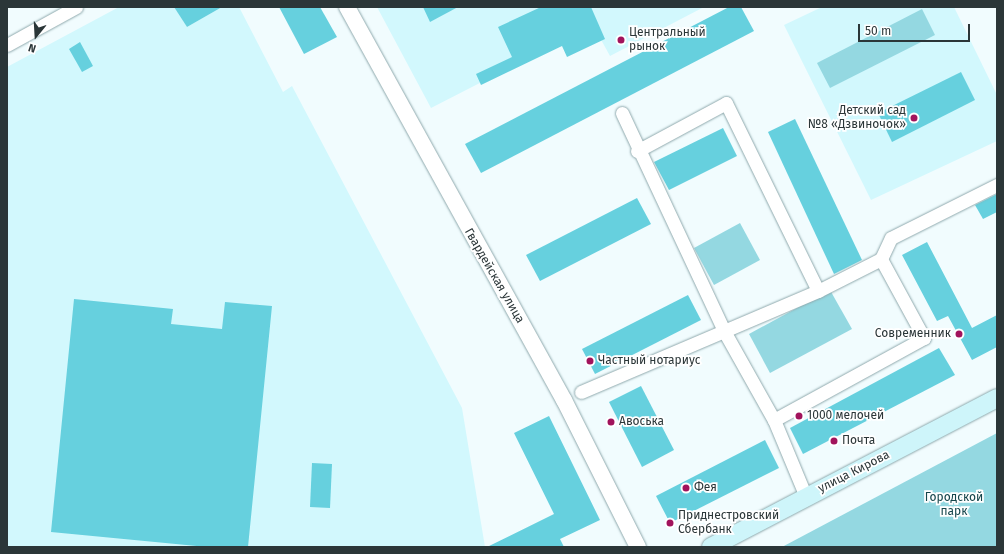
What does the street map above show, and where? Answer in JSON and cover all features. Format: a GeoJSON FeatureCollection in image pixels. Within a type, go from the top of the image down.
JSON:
{"type":"FeatureCollection","features":[{"type":"Feature","properties":{"kind":"main road","name":"улица Кирова"},"geometry":{"type":"LineString","coordinates":[[711,547],[997,398]]}},
{"type":"Feature","properties":{"kind":"street"},"geometry":{"type":"LineString","coordinates":[[7,45],[76,7]]}},
{"type":"Feature","properties":{"kind":"street","name":"Гвардейская улица"},"geometry":{"type":"LineString","coordinates":[[347,7],[564,400],[638,547]]}},
{"type":"Feature","properties":{"kind":"street"},"geometry":{"type":"LineString","coordinates":[[636,151],[726,103],[818,291]]}},
{"type":"Feature","properties":{"kind":"street"},"geometry":{"type":"LineString","coordinates":[[622,113],[636,151],[724,331],[774,420],[806,497]]}},
{"type":"Feature","properties":{"kind":"street"},"geometry":{"type":"LineString","coordinates":[[581,392],[818,291],[881,259],[891,238],[997,185]]}},
{"type":"Feature","properties":{"kind":"street"},"geometry":{"type":"LineString","coordinates":[[774,420],[924,338],[881,259]]}},
{"type":"Feature","properties":{"kind":"shaded area"},"geometry":{"type":"Polygon","coordinates":[[[119,7],[174,7],[187,27],[222,7],[239,7],[283,92],[292,86],[462,408],[485,547],[7,547],[7,67],[119,7]]]}},
{"type":"Feature","properties":{"kind":"shaded area"},"geometry":{"type":"Polygon","coordinates":[[[377,7],[704,7],[610,56],[593,25],[431,108],[377,7]]]}},
{"type":"Feature","properties":{"kind":"shaded area","name":"Детский сад №8 «Дзвиночок»"},"geometry":{"type":"Polygon","coordinates":[[[822,7],[954,7],[997,95],[997,141],[871,200],[784,25],[822,7]]]}},
{"type":"Feature","properties":{"kind":"green space"},"geometry":{"type":"Polygon","coordinates":[[[922,9],[935,35],[830,88],[817,63],[922,9]]]}},
{"type":"Feature","properties":{"kind":"green space"},"geometry":{"type":"Polygon","coordinates":[[[740,223],[760,260],[714,285],[694,248],[740,223]]]}},
{"type":"Feature","properties":{"kind":"green space"},"geometry":{"type":"Polygon","coordinates":[[[830,290],[852,329],[770,373],[749,334],[830,290]]]}},
{"type":"Feature","properties":{"kind":"green space","name":"Городской парк"},"geometry":{"type":"Polygon","coordinates":[[[997,433],[997,547],[782,547],[997,433]]]}},
{"type":"Feature","properties":{"kind":"building"},"geometry":{"type":"Polygon","coordinates":[[[174,7],[222,7],[187,27],[174,7]]]}},
{"type":"Feature","properties":{"kind":"building"},"geometry":{"type":"Polygon","coordinates":[[[279,7],[320,7],[337,37],[304,54],[279,7]]]}},
{"type":"Feature","properties":{"kind":"building"},"geometry":{"type":"Polygon","coordinates":[[[423,7],[458,7],[430,22],[423,7]]]}},
{"type":"Feature","properties":{"kind":"building"},"geometry":{"type":"Polygon","coordinates":[[[541,7],[591,7],[605,39],[567,57],[562,46],[481,85],[476,74],[512,57],[498,27],[541,7]]]}},
{"type":"Feature","properties":{"kind":"building"},"geometry":{"type":"Polygon","coordinates":[[[729,7],[741,7],[754,31],[481,173],[465,144],[729,7]]]}},
{"type":"Feature","properties":{"kind":"building"},"geometry":{"type":"Polygon","coordinates":[[[80,42],[93,66],[82,72],[69,49],[80,42]]]}},
{"type":"Feature","properties":{"kind":"building"},"geometry":{"type":"Polygon","coordinates":[[[961,72],[975,100],[892,142],[878,113],[961,72]]]}},
{"type":"Feature","properties":{"kind":"building"},"geometry":{"type":"Polygon","coordinates":[[[795,119],[862,260],[834,274],[768,132],[795,119]]]}},
{"type":"Feature","properties":{"kind":"building"},"geometry":{"type":"Polygon","coordinates":[[[723,128],[737,156],[669,190],[654,162],[723,128]]]}},
{"type":"Feature","properties":{"kind":"building"},"geometry":{"type":"Polygon","coordinates":[[[997,194],[997,212],[983,219],[975,205],[997,194]]]}},
{"type":"Feature","properties":{"kind":"building"},"geometry":{"type":"Polygon","coordinates":[[[637,198],[651,224],[540,281],[526,255],[637,198]]]}},
{"type":"Feature","properties":{"kind":"building"},"geometry":{"type":"Polygon","coordinates":[[[927,242],[972,328],[997,315],[997,347],[972,360],[948,316],[937,321],[902,255],[927,242]]]}},
{"type":"Feature","properties":{"kind":"building"},"geometry":{"type":"Polygon","coordinates":[[[688,295],[701,320],[595,374],[582,349],[688,295]]]}},
{"type":"Feature","properties":{"kind":"building"},"geometry":{"type":"Polygon","coordinates":[[[74,299],[173,309],[171,324],[222,329],[225,302],[272,306],[248,547],[207,547],[51,532],[74,299]]]}},
{"type":"Feature","properties":{"kind":"building"},"geometry":{"type":"Polygon","coordinates":[[[939,348],[955,375],[803,454],[790,428],[939,348]]]}},
{"type":"Feature","properties":{"kind":"building"},"geometry":{"type":"Polygon","coordinates":[[[641,386],[674,450],[642,467],[609,402],[641,386]]]}},
{"type":"Feature","properties":{"kind":"building"},"geometry":{"type":"Polygon","coordinates":[[[549,416],[600,520],[560,539],[564,547],[487,547],[554,514],[514,433],[549,416]]]}},
{"type":"Feature","properties":{"kind":"building"},"geometry":{"type":"Polygon","coordinates":[[[765,440],[779,468],[670,523],[656,496],[765,440]]]}},
{"type":"Feature","properties":{"kind":"building"},"geometry":{"type":"Polygon","coordinates":[[[312,463],[332,464],[330,508],[310,507],[312,463]]]}},
{"type":"Feature","properties":{"kind":"place","name":"Центральный рынок"},"geometry":{"type":"Point","coordinates":[621,40]}},
{"type":"Feature","properties":{"kind":"place","name":"Детский сад №8 «Дзвиночок»"},"geometry":{"type":"Point","coordinates":[914,118]}},
{"type":"Feature","properties":{"kind":"place","name":"Современник"},"geometry":{"type":"Point","coordinates":[959,334]}},
{"type":"Feature","properties":{"kind":"place","name":"Частный нотариус"},"geometry":{"type":"Point","coordinates":[590,361]}},
{"type":"Feature","properties":{"kind":"place","name":"1000 мелочей"},"geometry":{"type":"Point","coordinates":[799,416]}},
{"type":"Feature","properties":{"kind":"place","name":"Авоська"},"geometry":{"type":"Point","coordinates":[611,422]}},
{"type":"Feature","properties":{"kind":"place","name":"Почта"},"geometry":{"type":"Point","coordinates":[834,441]}},
{"type":"Feature","properties":{"kind":"place","name":"Фея"},"geometry":{"type":"Point","coordinates":[686,488]}},
{"type":"Feature","properties":{"kind":"place","name":"Приднестровский Сбербанк"},"geometry":{"type":"Point","coordinates":[670,523]}}]}
